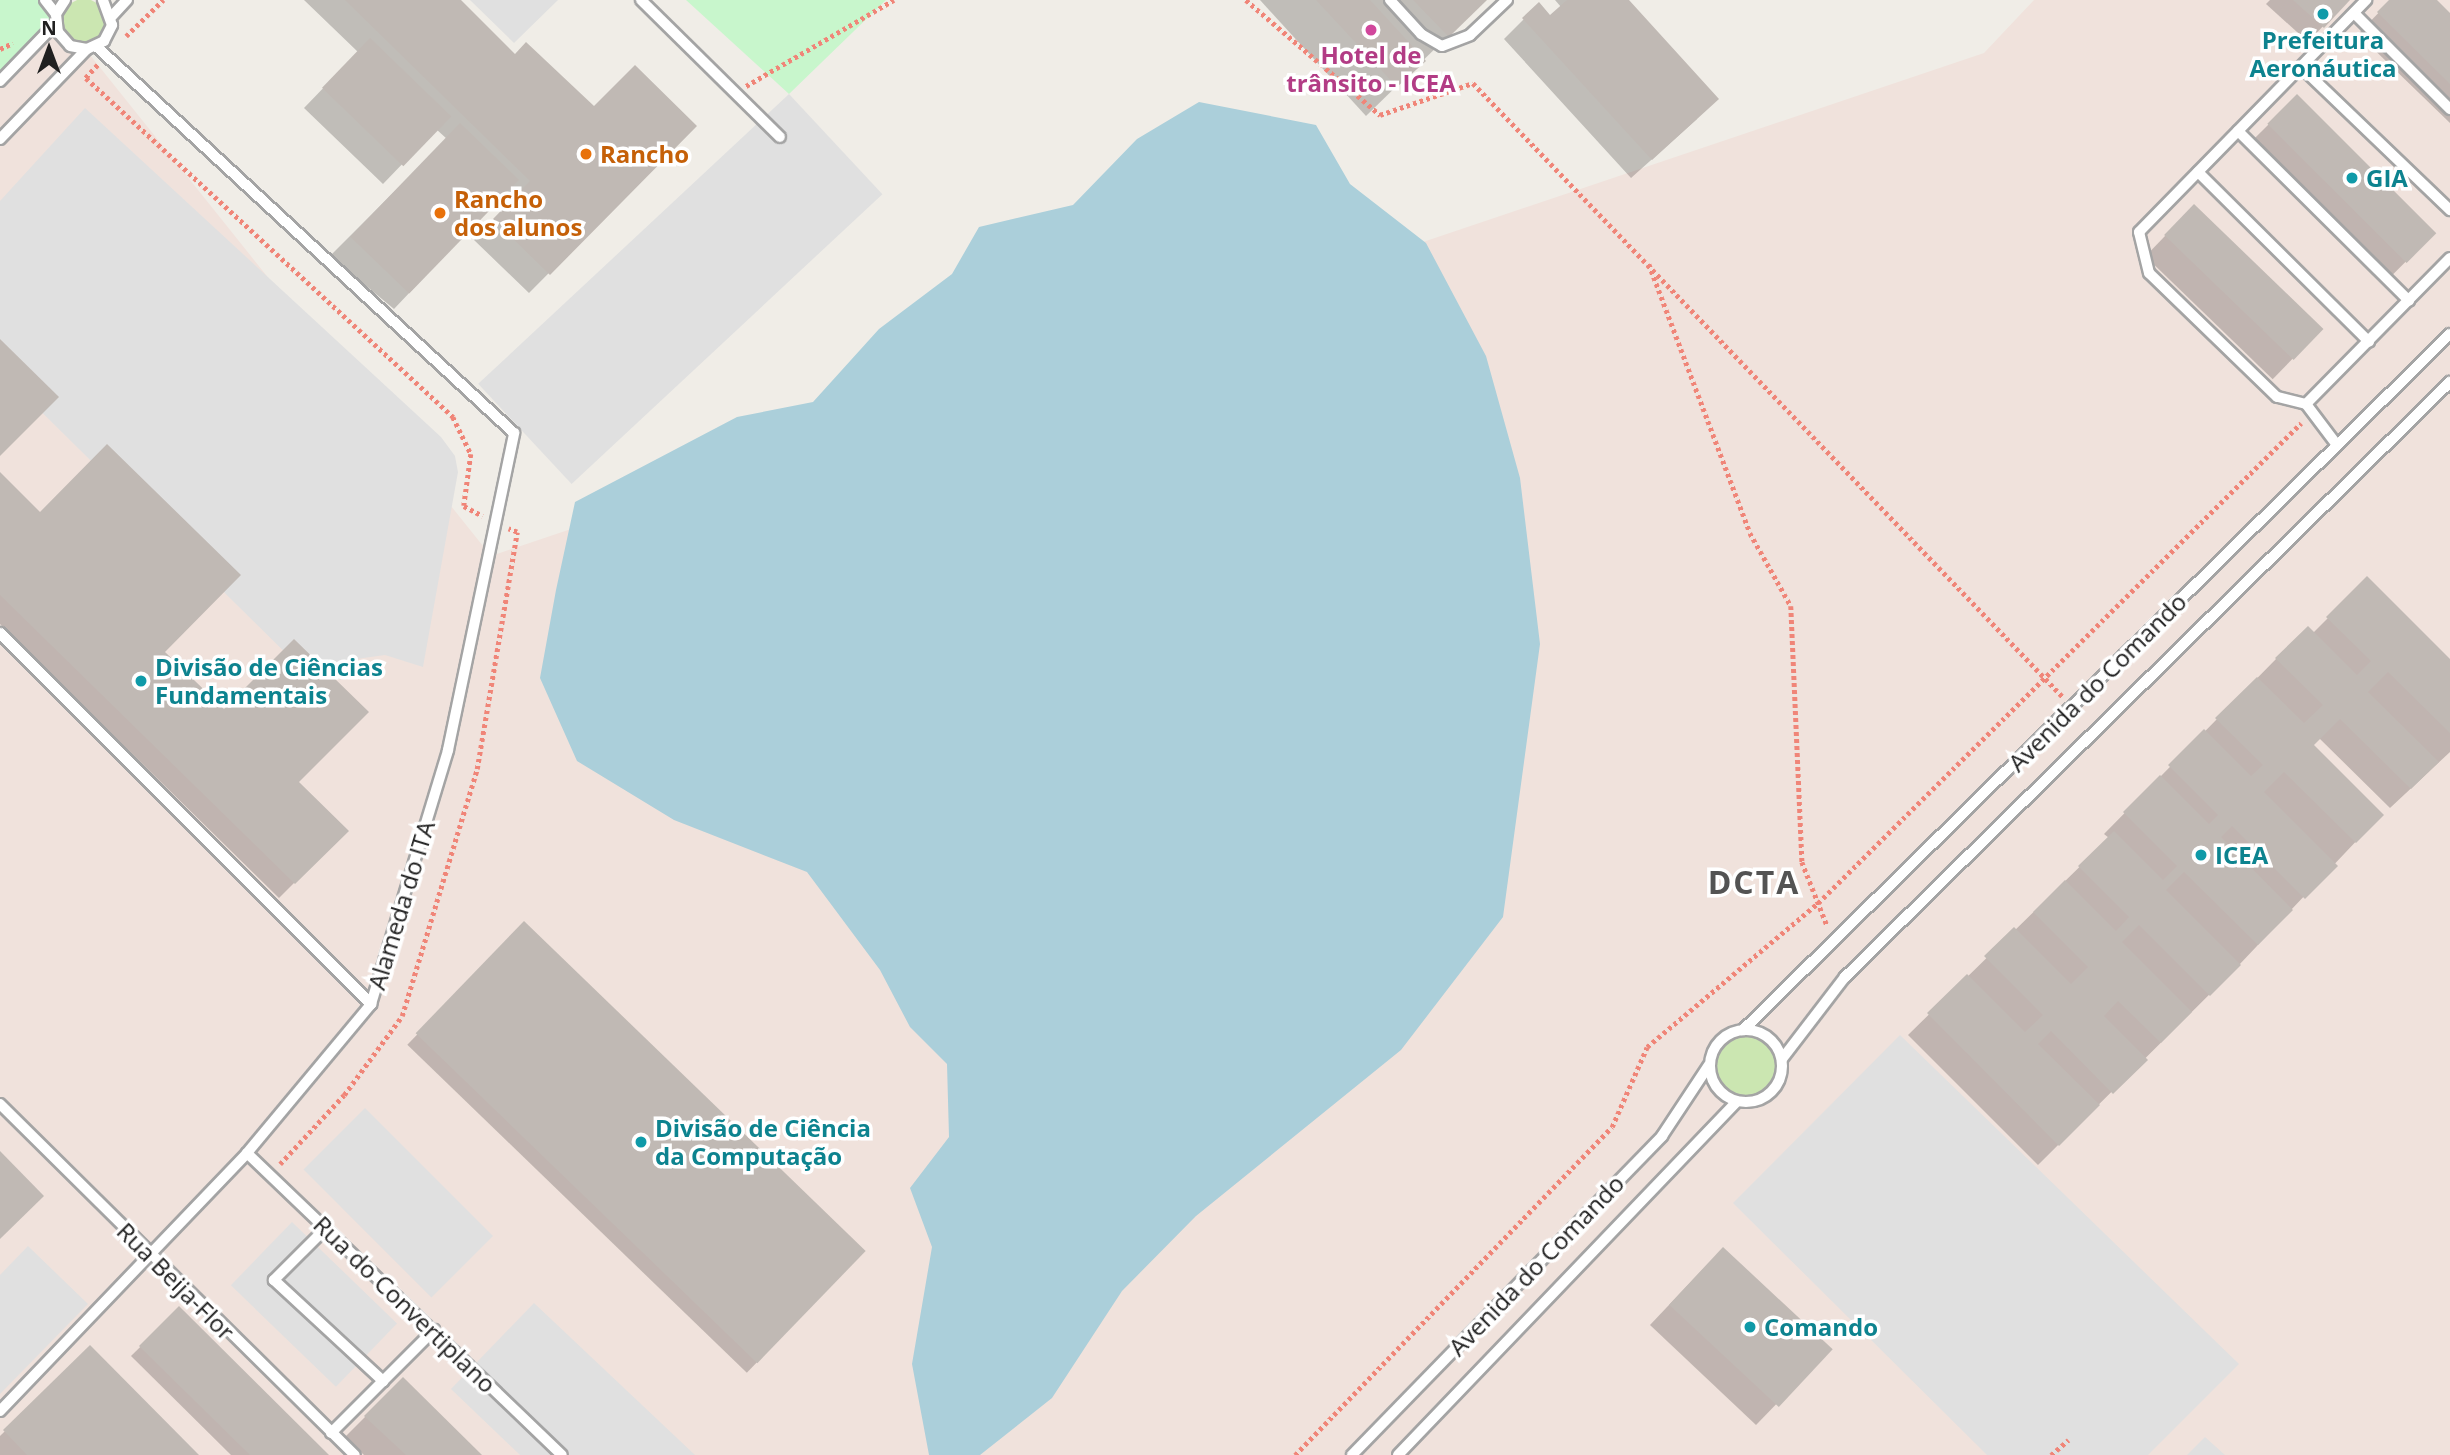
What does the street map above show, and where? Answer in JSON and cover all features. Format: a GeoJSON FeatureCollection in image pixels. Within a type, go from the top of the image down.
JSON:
{"type":"FeatureCollection","features":[{"type":"Feature","properties":{"kind":"lane"},"geometry":{"type":"LineString","coordinates":[[45,0],[69,46],[92,48]]}},
{"type":"Feature","properties":{"kind":"lane"},"geometry":{"type":"LineString","coordinates":[[0,80],[56,19],[65,0]]}},
{"type":"Feature","properties":{"kind":"lane"},"geometry":{"type":"LineString","coordinates":[[103,0],[112,16]]}},
{"type":"Feature","properties":{"kind":"lane"},"geometry":{"type":"LineString","coordinates":[[0,139],[109,34],[112,16],[127,0]]}},
{"type":"Feature","properties":{"kind":"lane"},"geometry":{"type":"LineString","coordinates":[[641,0],[780,137]]}},
{"type":"Feature","properties":{"kind":"lane"},"geometry":{"type":"LineString","coordinates":[[1390,0],[1421,34],[1442,46],[1470,35],[1507,0]]}},
{"type":"Feature","properties":{"kind":"lane"},"geometry":{"type":"LineString","coordinates":[[2337,445],[2309,408],[2277,397],[2149,273],[2139,232],[2366,0]]}},
{"type":"Feature","properties":{"kind":"lane"},"geometry":{"type":"LineString","coordinates":[[2354,13],[2450,109]]}},
{"type":"Feature","properties":{"kind":"lane","name":"Alameda do ITA"},"geometry":{"type":"LineString","coordinates":[[0,1411],[247,1153],[371,1004],[449,750],[514,433],[92,48]]}},
{"type":"Feature","properties":{"kind":"lane"},"geometry":{"type":"LineString","coordinates":[[2301,67],[2450,210]]}},
{"type":"Feature","properties":{"kind":"lane"},"geometry":{"type":"LineString","coordinates":[[2238,131],[2409,301]]}},
{"type":"Feature","properties":{"kind":"lane"},"geometry":{"type":"LineString","coordinates":[[2198,172],[2369,342]]}},
{"type":"Feature","properties":{"kind":"lane"},"geometry":{"type":"LineString","coordinates":[[2309,408],[2450,258]]}},
{"type":"Feature","properties":{"kind":"lane","name":"Avenida do Comando"},"geometry":{"type":"LineString","coordinates":[[1743,1030],[2450,334]]}},
{"type":"Feature","properties":{"kind":"lane","name":"Avenida do Comando"},"geometry":{"type":"LineString","coordinates":[[1782,1059],[1845,977],[2450,383]]}},
{"type":"Feature","properties":{"kind":"lane"},"geometry":{"type":"LineString","coordinates":[[0,633],[371,1004]]}},
{"type":"Feature","properties":{"kind":"lane"},"geometry":{"type":"LineString","coordinates":[[1743,1030],[1763,1034],[1782,1059],[1774,1089],[1758,1101],[1737,1102],[1717,1088],[1709,1065],[1716,1046],[1743,1030]]}},
{"type":"Feature","properties":{"kind":"lane","name":"Avenida do Comando"},"geometry":{"type":"LineString","coordinates":[[1352,1455],[1662,1136],[1709,1065]]}},
{"type":"Feature","properties":{"kind":"lane","name":"Avenida do Comando"},"geometry":{"type":"LineString","coordinates":[[1398,1455],[1737,1102]]}},
{"type":"Feature","properties":{"kind":"lane","name":"Rua Beija-Flor"},"geometry":{"type":"LineString","coordinates":[[0,1104],[149,1255],[355,1455]]}},
{"type":"Feature","properties":{"kind":"lane","name":"Rua do Convertiplano"},"geometry":{"type":"LineString","coordinates":[[247,1153],[562,1455]]}},
{"type":"Feature","properties":{"kind":"lane"},"geometry":{"type":"LineString","coordinates":[[326,1228],[275,1280],[383,1381]]}},
{"type":"Feature","properties":{"kind":"lane"},"geometry":{"type":"LineString","coordinates":[[331,1433],[434,1330]]}},
{"type":"Feature","properties":{"kind":"path"},"geometry":{"type":"LineString","coordinates":[[734,93],[894,0]]}},
{"type":"Feature","properties":{"kind":"path"},"geometry":{"type":"LineString","coordinates":[[1246,0],[1380,115],[1473,83],[1648,260],[2072,707]]}},
{"type":"Feature","properties":{"kind":"path"},"geometry":{"type":"LineString","coordinates":[[86,78],[453,417],[471,454],[464,506],[517,532],[477,769],[402,1016],[344,1095],[270,1175]]}},
{"type":"Feature","properties":{"kind":"path"},"geometry":{"type":"LineString","coordinates":[[1648,260],[1750,533],[1791,606],[1802,862],[1833,943]]}},
{"type":"Feature","properties":{"kind":"path"},"geometry":{"type":"LineString","coordinates":[[1295,1455],[1612,1128],[1647,1047],[1818,903],[2046,680],[2309,408]]}},
{"type":"Feature","properties":{"kind":"path"},"geometry":{"type":"LineString","coordinates":[[2051,1455],[2068,1440]]}},
{"type":"Feature","properties":{"kind":"shaded area"},"geometry":{"type":"Polygon","coordinates":[[[0,0],[46,0],[491,556],[1984,53],[2034,0],[2450,0],[2450,1455],[0,1455],[0,0]]]}},
{"type":"Feature","properties":{"kind":"shaded area"},"geometry":{"type":"Polygon","coordinates":[[[470,0],[558,0],[514,43],[470,0]]]}},
{"type":"Feature","properties":{"kind":"shaded area"},"geometry":{"type":"Polygon","coordinates":[[[789,94],[882,194],[572,484],[478,384],[789,94]]]}},
{"type":"Feature","properties":{"kind":"shaded area"},"geometry":{"type":"Polygon","coordinates":[[[85,108],[441,437],[455,456],[458,472],[423,667],[385,655],[335,662],[315,682],[0,371],[0,201],[85,108]]]}},
{"type":"Feature","properties":{"kind":"shaded area"},"geometry":{"type":"Polygon","coordinates":[[[1900,1035],[2239,1364],[2148,1455],[1987,1455],[1733,1203],[1900,1035]]]}},
{"type":"Feature","properties":{"kind":"shaded area"},"geometry":{"type":"Polygon","coordinates":[[[365,1108],[493,1236],[431,1298],[303,1170],[365,1108]]]}},
{"type":"Feature","properties":{"kind":"shaded area"},"geometry":{"type":"Polygon","coordinates":[[[292,1222],[397,1323],[336,1387],[231,1285],[292,1222]]]}},
{"type":"Feature","properties":{"kind":"shaded area"},"geometry":{"type":"Polygon","coordinates":[[[28,1246],[88,1304],[0,1394],[0,1275],[28,1246]]]}},
{"type":"Feature","properties":{"kind":"shaded area"},"geometry":{"type":"Polygon","coordinates":[[[534,1303],[695,1455],[520,1455],[451,1389],[534,1303]]]}},
{"type":"Feature","properties":{"kind":"shaded area"},"geometry":{"type":"Polygon","coordinates":[[[2205,1437],[2225,1455],[2187,1455],[2205,1437]]]}},
{"type":"Feature","properties":{"kind":"green space"},"geometry":{"type":"Polygon","coordinates":[[[84,-1],[99,6],[106,21],[99,36],[84,43],[69,36],[62,21],[69,6],[84,-1]]]}},
{"type":"Feature","properties":{"kind":"green space"},"geometry":{"type":"Polygon","coordinates":[[[0,0],[40,0],[56,23],[0,81],[0,0]]]}},
{"type":"Feature","properties":{"kind":"green space"},"geometry":{"type":"Polygon","coordinates":[[[686,0],[886,0],[789,94],[686,0]]]}},
{"type":"Feature","properties":{"kind":"green space"},"geometry":{"type":"Polygon","coordinates":[[[1740,1035],[1752,1035],[1768,1044],[1775,1054],[1775,1078],[1768,1088],[1752,1097],[1740,1097],[1729,1092],[1720,1083],[1715,1072],[1715,1060],[1720,1049],[1729,1040],[1740,1035]]]}},
{"type":"Feature","properties":{"kind":"water"},"geometry":{"type":"Polygon","coordinates":[[[1199,102],[1316,125],[1350,184],[1426,243],[1486,356],[1520,478],[1540,644],[1503,917],[1401,1050],[1196,1216],[1122,1291],[1052,1398],[980,1455],[929,1455],[912,1364],[932,1247],[910,1188],[949,1137],[947,1064],[910,1027],[880,970],[807,872],[674,820],[577,761],[540,678],[556,590],[575,502],[737,417],[813,402],[879,329],[952,274],[979,227],[1073,205],[1137,139],[1199,102]]]}},
{"type":"Feature","properties":{"kind":"building","name":"Rancho"},"geometry":{"type":"Polygon","coordinates":[[[345,0],[461,0],[515,54],[526,42],[594,106],[635,65],[697,126],[550,275],[493,219],[530,181],[345,0]]]}},
{"type":"Feature","properties":{"kind":"building","name":"Hotel de trânsito - ICEA"},"geometry":{"type":"Polygon","coordinates":[[[1316,0],[1370,0],[1426,61],[1397,87],[1316,0]]]}},
{"type":"Feature","properties":{"kind":"building","name":"Hotel de trânsito - ICEA"},"geometry":{"type":"Polygon","coordinates":[[[1413,0],[1487,0],[1449,37],[1413,0]]]}},
{"type":"Feature","properties":{"kind":"building"},"geometry":{"type":"Polygon","coordinates":[[[1567,0],[1629,0],[1719,99],[1652,160],[1522,18],[1539,2],[1550,15],[1567,0]]]}},
{"type":"Feature","properties":{"kind":"building","name":"Prefeitura Aeronáutica"},"geometry":{"type":"Polygon","coordinates":[[[2293,0],[2350,0],[2324,28],[2293,0]]]}},
{"type":"Feature","properties":{"kind":"building"},"geometry":{"type":"Polygon","coordinates":[[[2389,0],[2437,0],[2450,13],[2450,84],[2377,12],[2389,0]]]}},
{"type":"Feature","properties":{"kind":"building"},"geometry":{"type":"Polygon","coordinates":[[[370,38],[451,116],[403,166],[322,88],[370,38]]]}},
{"type":"Feature","properties":{"kind":"building","name":"GIA"},"geometry":{"type":"Polygon","coordinates":[[[2297,94],[2436,233],[2407,263],[2267,124],[2297,94]]]}},
{"type":"Feature","properties":{"kind":"building"},"geometry":{"type":"Polygon","coordinates":[[[460,123],[519,180],[409,294],[350,237],[460,123]]]}},
{"type":"Feature","properties":{"kind":"building"},"geometry":{"type":"Polygon","coordinates":[[[2194,204],[2323,329],[2294,360],[2164,235],[2194,204]]]}},
{"type":"Feature","properties":{"kind":"building"},"geometry":{"type":"Polygon","coordinates":[[[0,339],[59,397],[0,456],[0,339]]]}},
{"type":"Feature","properties":{"kind":"building","name":"Divisão de Ciências Fundamentais"},"geometry":{"type":"Polygon","coordinates":[[[107,444],[241,575],[165,652],[224,709],[294,639],[369,712],[299,782],[349,831],[295,884],[0,595],[0,472],[40,512],[107,444]]]}},
{"type":"Feature","properties":{"kind":"building","name":"ICEA"},"geometry":{"type":"Polygon","coordinates":[[[2367,576],[2450,659],[2450,733],[2388,672],[2368,692],[2439,762],[2411,789],[2340,719],[2314,745],[2384,815],[2356,843],[2284,772],[2264,792],[2338,866],[2305,899],[2232,826],[2221,837],[2293,910],[2258,945],[2184,872],[2166,890],[2241,965],[2210,996],[2139,925],[2122,942],[2192,1012],[2161,1043],[2118,1001],[2104,1016],[2148,1060],[2113,1094],[2051,1031],[2038,1044],[2100,1105],[2059,1146],[1927,1013],[1967,974],[2025,1032],[2043,1015],[1984,956],[2014,927],[2071,984],[2088,967],[2033,912],[2065,880],[2116,931],[2129,917],[2078,866],[2114,831],[2163,880],[2177,866],[2123,812],[2160,775],[2209,824],[2218,815],[2168,765],[2204,729],[2251,776],[2263,765],[2215,718],[2257,677],[2304,723],[2323,705],[2275,658],[2308,626],[2357,675],[2371,661],[2326,617],[2367,576]]]}},
{"type":"Feature","properties":{"kind":"building","name":"Divisão de Ciência da Computação"},"geometry":{"type":"Polygon","coordinates":[[[524,921],[866,1251],[757,1363],[416,1033],[524,921]]]}},
{"type":"Feature","properties":{"kind":"building"},"geometry":{"type":"Polygon","coordinates":[[[0,1151],[44,1196],[0,1239],[0,1151]]]}},
{"type":"Feature","properties":{"kind":"building","name":"Comando"},"geometry":{"type":"Polygon","coordinates":[[[1723,1247],[1833,1349],[1779,1407],[1669,1305],[1723,1247]]]}},
{"type":"Feature","properties":{"kind":"building"},"geometry":{"type":"Polygon","coordinates":[[[179,1306],[329,1455],[250,1455],[139,1346],[179,1306]]]}},
{"type":"Feature","properties":{"kind":"building"},"geometry":{"type":"Polygon","coordinates":[[[90,1345],[199,1455],[27,1455],[3,1430],[90,1345]]]}},
{"type":"Feature","properties":{"kind":"building"},"geometry":{"type":"Polygon","coordinates":[[[403,1377],[482,1455],[406,1455],[364,1416],[403,1377]]]}},
{"type":"Feature","properties":{"kind":"place","name":"Prefeitura Aeronáutica"},"geometry":{"type":"Point","coordinates":[2323,14]}},
{"type":"Feature","properties":{"kind":"place","name":"Hotel de trânsito - ICEA"},"geometry":{"type":"Point","coordinates":[1371,30]}},
{"type":"Feature","properties":{"kind":"place","name":"Rancho"},"geometry":{"type":"Point","coordinates":[586,154]}},
{"type":"Feature","properties":{"kind":"place","name":"GIA"},"geometry":{"type":"Point","coordinates":[2352,178]}},
{"type":"Feature","properties":{"kind":"place","name":"Rancho dos alunos"},"geometry":{"type":"Point","coordinates":[440,213]}},
{"type":"Feature","properties":{"kind":"place","name":"Divisão de Ciências Fundamentais"},"geometry":{"type":"Point","coordinates":[141,681]}},
{"type":"Feature","properties":{"kind":"place","name":"ICEA"},"geometry":{"type":"Point","coordinates":[2201,855]}},
{"type":"Feature","properties":{"kind":"place","name":"Divisão de Ciência da Computação"},"geometry":{"type":"Point","coordinates":[641,1142]}},
{"type":"Feature","properties":{"kind":"place","name":"Comando"},"geometry":{"type":"Point","coordinates":[1750,1327]}},
{"type":"Feature","properties":{"kind":"district","name":"DCTA"},"geometry":{"type":"Point","coordinates":[1754,882]}}]}
